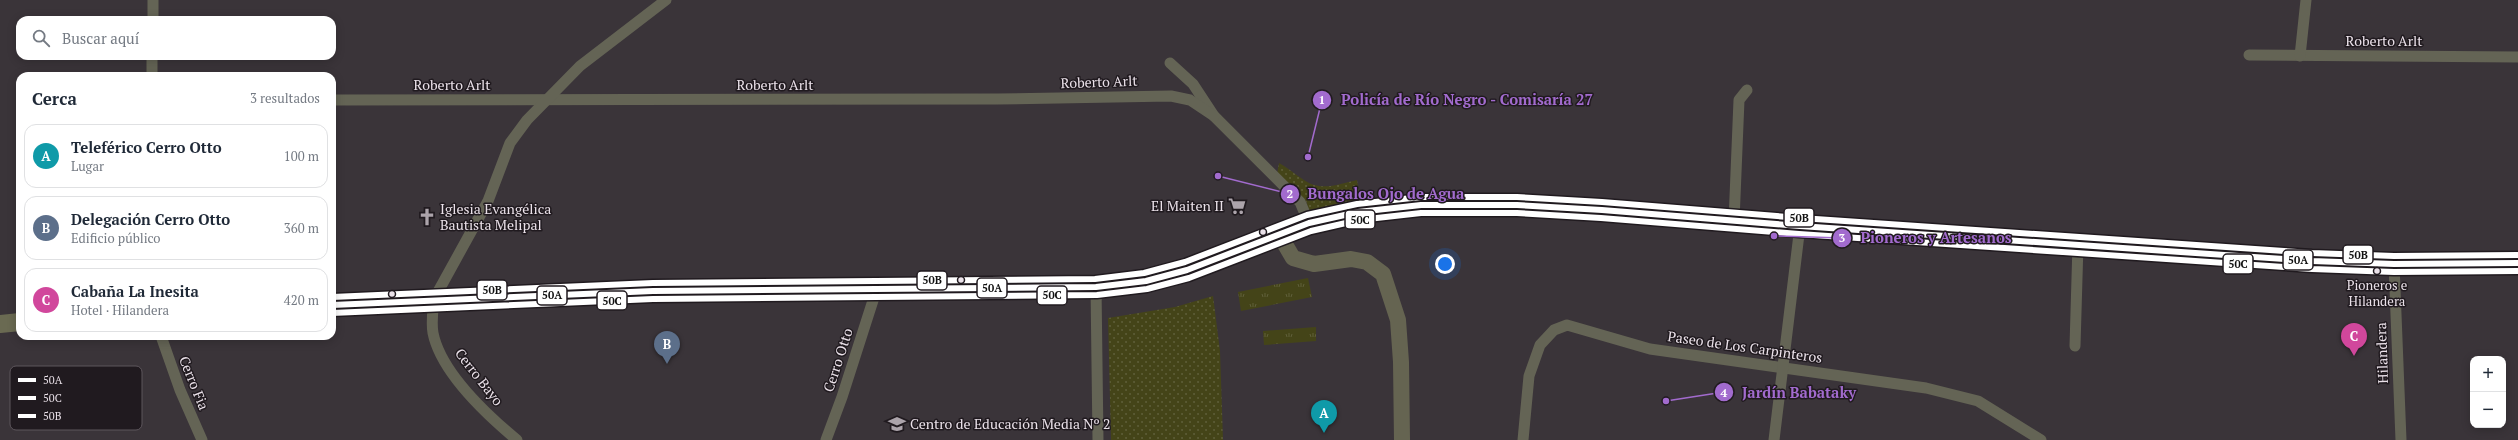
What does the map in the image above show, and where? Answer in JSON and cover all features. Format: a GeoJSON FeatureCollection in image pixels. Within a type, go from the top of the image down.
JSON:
{"type":"FeatureCollection","features":[{"type":"Feature","properties":{"kind":"main road"},"geometry":{"type":"LineString","coordinates":[[336,305],[434,299],[652,291],[1096,287],[1146,281],[1188,270],[1309,223],[1358,212],[1421,205],[1517,205],[1800,226],[2078,244],[2312,262],[2394,264],[2518,263]]}},
{"type":"Feature","properties":{"kind":"main road"},"geometry":{"type":"LineString","coordinates":[[1279,234],[1293,258],[1314,264],[1351,259],[1367,262],[1383,274],[1398,320],[1401,362],[1402,440]]}},
{"type":"Feature","properties":{"kind":"main road"},"geometry":{"type":"LineString","coordinates":[[0,324],[16,322]]}},
{"type":"Feature","properties":{"kind":"street"},"geometry":{"type":"LineString","coordinates":[[153,0],[153,16]]}},
{"type":"Feature","properties":{"kind":"street"},"geometry":{"type":"LineString","coordinates":[[434,299],[488,201],[510,143],[544,100],[580,66],[666,0]]}},
{"type":"Feature","properties":{"kind":"street"},"geometry":{"type":"LineString","coordinates":[[2300,56],[2306,0]]}},
{"type":"Feature","properties":{"kind":"street","name":"Roberto Arlt"},"geometry":{"type":"LineString","coordinates":[[2249,55],[2518,57]]}},
{"type":"Feature","properties":{"kind":"street"},"geometry":{"type":"LineString","coordinates":[[152,60],[152,72]]}},
{"type":"Feature","properties":{"kind":"street"},"geometry":{"type":"LineString","coordinates":[[1170,63],[1193,84],[1214,116],[1300,202],[1309,223]]}},
{"type":"Feature","properties":{"kind":"street"},"geometry":{"type":"LineString","coordinates":[[1734,221],[1739,100],[1747,90]]}},
{"type":"Feature","properties":{"kind":"street","name":"Roberto Arlt"},"geometry":{"type":"LineString","coordinates":[[336,100],[1005,99],[1171,96],[1190,100],[1214,116]]}},
{"type":"Feature","properties":{"kind":"street"},"geometry":{"type":"LineString","coordinates":[[1774,440],[1800,226]]}},
{"type":"Feature","properties":{"kind":"street"},"geometry":{"type":"LineString","coordinates":[[2075,346],[2078,244]]}},
{"type":"Feature","properties":{"kind":"street","name":"Hilandera"},"geometry":{"type":"LineString","coordinates":[[2394,264],[2401,440]]}},
{"type":"Feature","properties":{"kind":"street"},"geometry":{"type":"LineString","coordinates":[[1096,287],[1098,440]]}},
{"type":"Feature","properties":{"kind":"street","name":"Cerro Otto"},"geometry":{"type":"LineString","coordinates":[[826,440],[842,397],[877,288]]}},
{"type":"Feature","properties":{"kind":"street","name":"Cerro Bayo"},"geometry":{"type":"LineString","coordinates":[[434,299],[432,317],[438,349],[478,405],[517,440]]}},
{"type":"Feature","properties":{"kind":"street","name":"Paseo de Los Carpinteros"},"geometry":{"type":"LineString","coordinates":[[1523,440],[1529,376],[1540,345],[1554,330],[1567,325],[1650,349],[1784,367],[1954,394],[1978,401],[2041,440]]}},
{"type":"Feature","properties":{"kind":"street","name":"Cerro Fia"},"geometry":{"type":"LineString","coordinates":[[162,340],[180,390],[202,440]]}},
{"type":"Feature","properties":{"kind":"green space"},"geometry":{"type":"Polygon","coordinates":[[[1279,163],[1314,185],[1330,186],[1357,180],[1361,204],[1311,216],[1306,201],[1277,174],[1279,163]]]}},
{"type":"Feature","properties":{"kind":"green space"},"geometry":{"type":"Polygon","coordinates":[[[1308,278],[1312,297],[1241,311],[1238,292],[1308,278]]]}},
{"type":"Feature","properties":{"kind":"green space"},"geometry":{"type":"Polygon","coordinates":[[[1213,296],[1220,351],[1223,440],[1111,440],[1108,318],[1175,307],[1213,296]]]}},
{"type":"Feature","properties":{"kind":"green space"},"geometry":{"type":"Polygon","coordinates":[[[1316,327],[1316,341],[1264,345],[1263,331],[1316,327]]]}},
{"type":"Feature","properties":{"kind":"transit line","name":"50B"},"geometry":{"type":"LineString","coordinates":[[336,297],[653,283],[1095,279],[1144,273],[1185,262],[1307,215],[1357,204],[1421,197],[1517,197],[1602,202],[1801,218],[2312,253],[2394,256],[2518,255]]}},
{"type":"Feature","properties":{"kind":"transit line","name":"50A"},"geometry":{"type":"LineString","coordinates":[[336,305],[653,291],[1096,287],[1146,281],[1187,270],[1309,223],[1358,212],[1421,205],[1517,205],[1602,210],[1800,226],[2312,261],[2394,264],[2518,263]]}},
{"type":"Feature","properties":{"kind":"transit line","name":"50C"},"geometry":{"type":"LineString","coordinates":[[336,313],[653,299],[1097,295],[1147,289],[1189,278],[1311,231],[1359,220],[1421,213],[1517,213],[1601,218],[1799,234],[2312,269],[2394,272],[2518,271]]}},
{"type":"Feature","properties":{"kind":"place","name":"Policía de Río Negro - Comisaría 27"},"geometry":{"type":"Point","coordinates":[1308,157]}},
{"type":"Feature","properties":{"kind":"place","name":"Bungalos Ojo de Agua"},"geometry":{"type":"Point","coordinates":[1218,176]}},
{"type":"Feature","properties":{"kind":"place","name":"El Maiten II"},"geometry":{"type":"Point","coordinates":[1237,206]}},
{"type":"Feature","properties":{"kind":"place","name":"Iglesia Evangélica Bautista Melipal"},"geometry":{"type":"Point","coordinates":[427,217]}},
{"type":"Feature","properties":{"kind":"place","name":"Pioneros y Artesanos"},"geometry":{"type":"Point","coordinates":[1774,236]}},
{"type":"Feature","properties":{"kind":"place","name":"Pioneros e Hilandera"},"geometry":{"type":"Point","coordinates":[2377,271]}},
{"type":"Feature","properties":{"kind":"place","name":"Cabaña La Inesita"},"geometry":{"type":"Point","coordinates":[2354,356]}},
{"type":"Feature","properties":{"kind":"place","name":"Delegación Cerro Otto"},"geometry":{"type":"Point","coordinates":[667,364]}},
{"type":"Feature","properties":{"kind":"place","name":"Jardín Babataky"},"geometry":{"type":"Point","coordinates":[1666,401]}},
{"type":"Feature","properties":{"kind":"place","name":"Centro de Educación Media Nº 2"},"geometry":{"type":"Point","coordinates":[897,424]}},
{"type":"Feature","properties":{"kind":"place","name":"Teleférico Cerro Otto"},"geometry":{"type":"Point","coordinates":[1324,433]}}]}
